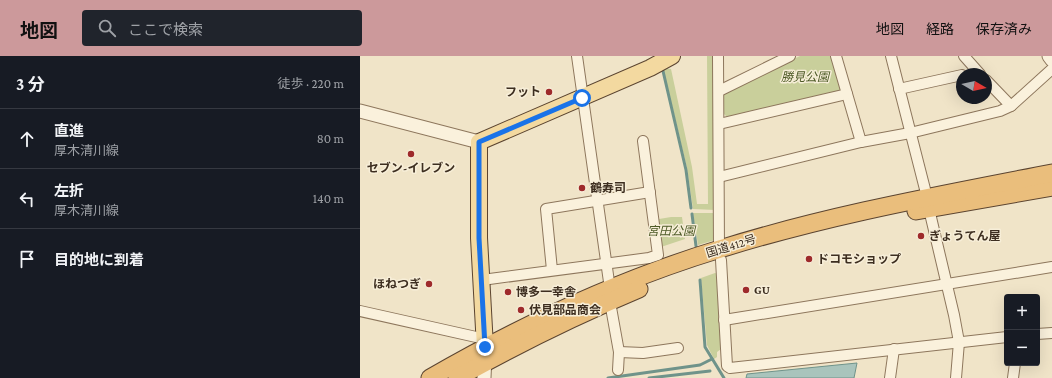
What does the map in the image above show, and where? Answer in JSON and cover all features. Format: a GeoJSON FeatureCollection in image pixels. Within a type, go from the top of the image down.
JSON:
{"type":"FeatureCollection","features":[{"type":"Feature","properties":{"kind":"highway","name":"国道412号"},"geometry":{"type":"LineString","coordinates":[[928,203],[1052,173]]}},
{"type":"Feature","properties":{"kind":"highway","name":"国道412号"},"geometry":{"type":"LineString","coordinates":[[457,378],[485,357],[560,309],[610,295],[720,254],[858,212],[1052,187]]}},
{"type":"Feature","properties":{"kind":"highway","name":"国道412号"},"geometry":{"type":"LineString","coordinates":[[430,378],[485,357]]}},
{"type":"Feature","properties":{"kind":"main road"},"geometry":{"type":"LineString","coordinates":[[485,357],[479,238],[479,142],[582,98],[667,59]]}},
{"type":"Feature","properties":{"kind":"street"},"geometry":{"type":"LineString","coordinates":[[577,56],[605,263],[619,352],[618,370]]}},
{"type":"Feature","properties":{"kind":"street"},"geometry":{"type":"LineString","coordinates":[[718,56],[720,254],[727,366],[730,368],[1004,337]]}},
{"type":"Feature","properties":{"kind":"street"},"geometry":{"type":"LineString","coordinates":[[719,91],[790,56]]}},
{"type":"Feature","properties":{"kind":"street"},"geometry":{"type":"LineString","coordinates":[[836,56],[860,142]]}},
{"type":"Feature","properties":{"kind":"street"},"geometry":{"type":"LineString","coordinates":[[891,56],[928,203],[959,342],[956,378]]}},
{"type":"Feature","properties":{"kind":"street"},"geometry":{"type":"LineString","coordinates":[[964,56],[975,68]]}},
{"type":"Feature","properties":{"kind":"street"},"geometry":{"type":"LineString","coordinates":[[1049,56],[1052,60]]}},
{"type":"Feature","properties":{"kind":"street"},"geometry":{"type":"LineString","coordinates":[[719,178],[860,142],[910,133],[1000,111],[1011,106],[1052,69]]}},
{"type":"Feature","properties":{"kind":"street"},"geometry":{"type":"LineString","coordinates":[[899,89],[956,76]]}},
{"type":"Feature","properties":{"kind":"street"},"geometry":{"type":"LineString","coordinates":[[992,86],[1011,106]]}},
{"type":"Feature","properties":{"kind":"street"},"geometry":{"type":"LineString","coordinates":[[719,124],[847,94]]}},
{"type":"Feature","properties":{"kind":"street"},"geometry":{"type":"LineString","coordinates":[[360,111],[479,142]]}},
{"type":"Feature","properties":{"kind":"street"},"geometry":{"type":"LineString","coordinates":[[482,280],[649,258],[658,255],[643,141]]}},
{"type":"Feature","properties":{"kind":"street"},"geometry":{"type":"LineString","coordinates":[[552,270],[546,209],[650,192]]}},
{"type":"Feature","properties":{"kind":"street"},"geometry":{"type":"LineString","coordinates":[[724,320],[1052,267]]}},
{"type":"Feature","properties":{"kind":"street"},"geometry":{"type":"LineString","coordinates":[[360,311],[485,357]]}},
{"type":"Feature","properties":{"kind":"street"},"geometry":{"type":"LineString","coordinates":[[1040,334],[1052,333]]}},
{"type":"Feature","properties":{"kind":"street"},"geometry":{"type":"LineString","coordinates":[[619,352],[667,354],[678,348]]}},
{"type":"Feature","properties":{"kind":"street"},"geometry":{"type":"LineString","coordinates":[[890,378],[894,349]]}},
{"type":"Feature","properties":{"kind":"street"},"geometry":{"type":"LineString","coordinates":[[1013,378],[1015,366]]}},
{"type":"Feature","properties":{"kind":"green space"},"geometry":{"type":"Polygon","coordinates":[[[707,56],[715,56],[715,210],[693,209],[687,168],[663,68],[671,69],[692,167],[697,204],[708,204],[707,56]]]}},
{"type":"Feature","properties":{"kind":"green space","name":"勝見公園"},"geometry":{"type":"Polygon","coordinates":[[[800,56],[832,56],[841,87],[839,91],[727,117],[724,114],[724,95],[727,91],[800,56]]]}},
{"type":"Feature","properties":{"kind":"green space"},"geometry":{"type":"Polygon","coordinates":[[[693,213],[714,213],[715,240],[698,245],[693,213]]]}},
{"type":"Feature","properties":{"kind":"green space","name":"宮田公園"},"geometry":{"type":"Polygon","coordinates":[[[682,217],[685,239],[661,247],[659,219],[682,217]]]}},
{"type":"Feature","properties":{"kind":"green space"},"geometry":{"type":"Polygon","coordinates":[[[715,273],[718,274],[721,349],[717,352],[717,357],[714,359],[707,345],[701,278],[715,273]]]}},
{"type":"Feature","properties":{"kind":"water"},"geometry":{"type":"Polygon","coordinates":[[[857,363],[854,378],[746,378],[747,374],[857,363]]]}},
{"type":"Feature","properties":{"kind":"waterway"},"geometry":{"type":"LineString","coordinates":[[663,71],[686,170],[691,208]]}},
{"type":"Feature","properties":{"kind":"waterway"},"geometry":{"type":"LineString","coordinates":[[692,214],[696,246]]}},
{"type":"Feature","properties":{"kind":"waterway"},"geometry":{"type":"LineString","coordinates":[[700,280],[705,347],[724,378]]}},
{"type":"Feature","properties":{"kind":"waterway"},"geometry":{"type":"LineString","coordinates":[[608,378],[700,365],[712,359]]}},
{"type":"Feature","properties":{"kind":"waterway"},"geometry":{"type":"LineString","coordinates":[[649,378],[710,371]]}},
{"type":"Feature","properties":{"kind":"place","name":"フット"},"geometry":{"type":"Point","coordinates":[549,92]}},
{"type":"Feature","properties":{"kind":"place","name":"セブン-イレブン"},"geometry":{"type":"Point","coordinates":[411,154]}},
{"type":"Feature","properties":{"kind":"place","name":"鶴寿司"},"geometry":{"type":"Point","coordinates":[582,188]}},
{"type":"Feature","properties":{"kind":"place","name":"ぎょうてん屋"},"geometry":{"type":"Point","coordinates":[921,236]}},
{"type":"Feature","properties":{"kind":"place","name":"ドコモショップ"},"geometry":{"type":"Point","coordinates":[809,259]}},
{"type":"Feature","properties":{"kind":"place","name":"ほねつぎ"},"geometry":{"type":"Point","coordinates":[429,284]}},
{"type":"Feature","properties":{"kind":"place","name":"GU"},"geometry":{"type":"Point","coordinates":[746,290]}},
{"type":"Feature","properties":{"kind":"place","name":"博多一幸舎"},"geometry":{"type":"Point","coordinates":[508,292]}},
{"type":"Feature","properties":{"kind":"place","name":"伏見部品商会"},"geometry":{"type":"Point","coordinates":[521,310]}},
{"type":"Feature","properties":{"kind":"route"},"geometry":{"type":"LineString","coordinates":[[485,347],[479,238],[479,142],[582,98]]}}]}
